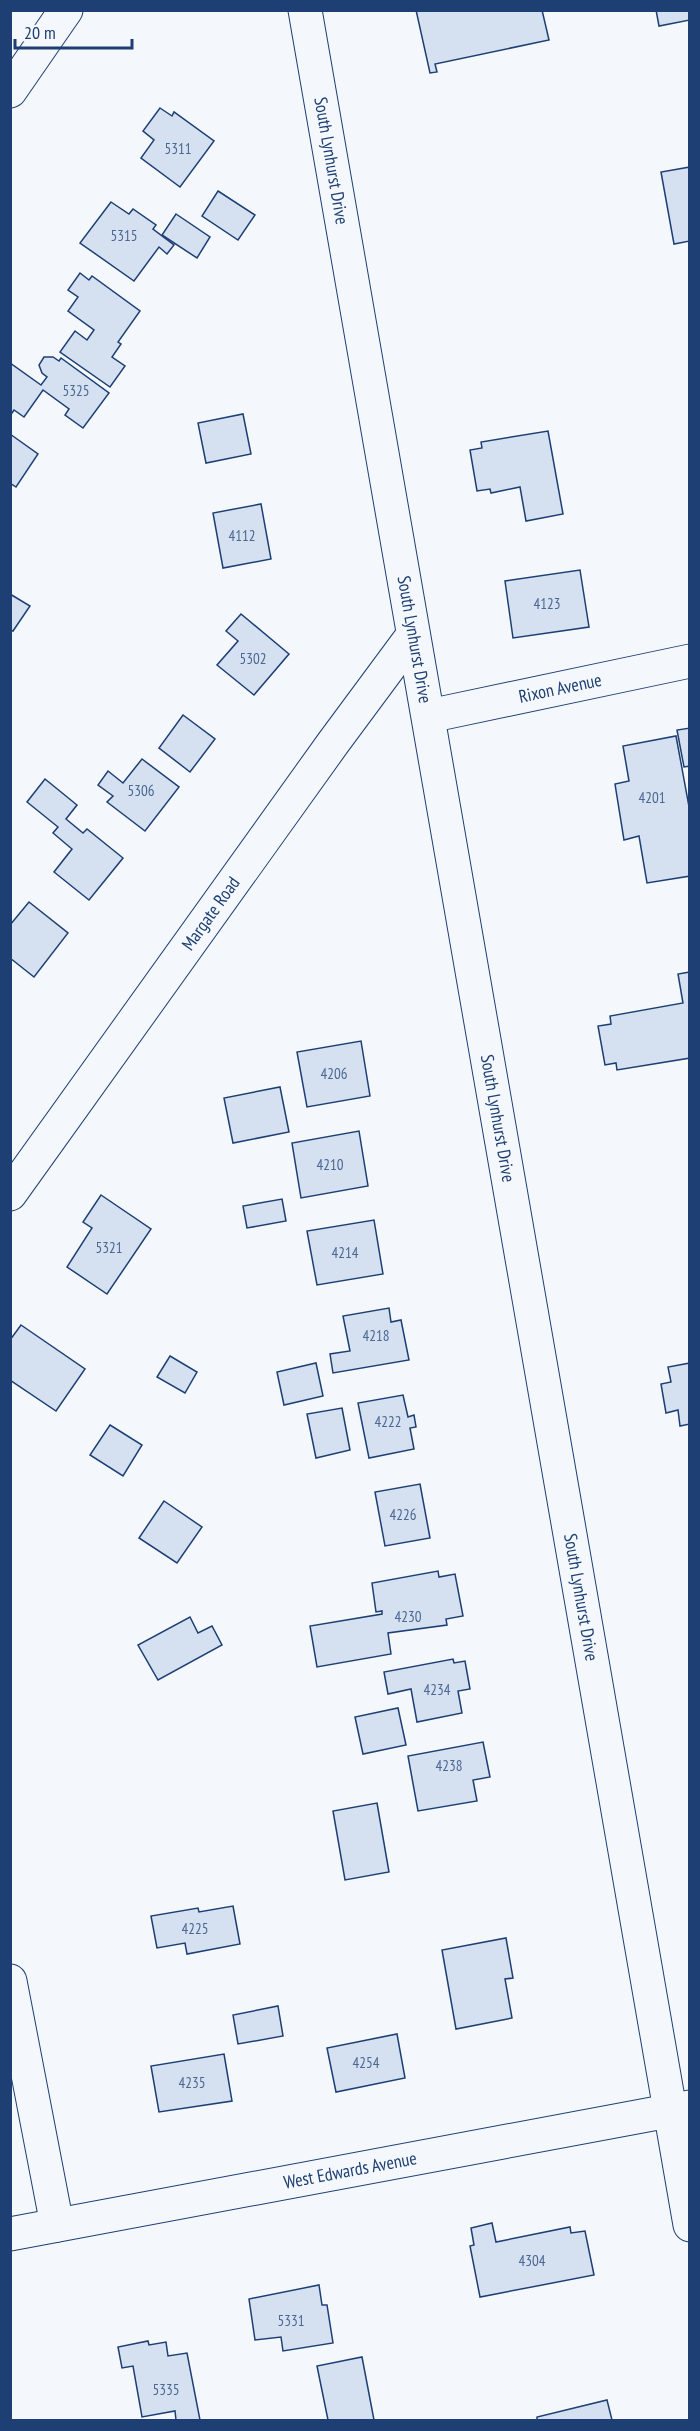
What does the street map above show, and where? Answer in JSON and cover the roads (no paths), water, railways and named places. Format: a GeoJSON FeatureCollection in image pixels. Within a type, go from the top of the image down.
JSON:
{"type":"FeatureCollection","features":[{"type":"Feature","properties":{"kind":"street"},"geometry":{"type":"LineString","coordinates":[[10,91],[66,10]]}},
{"type":"Feature","properties":{"kind":"street","name":"South Lynhurst Drive"},"geometry":{"type":"LineString","coordinates":[[305,10],[413,635],[680,2109],[690,2225]]}},
{"type":"Feature","properties":{"kind":"street","name":"Margate Road"},"geometry":{"type":"LineString","coordinates":[[10,1194],[333,742],[413,635]]}},
{"type":"Feature","properties":{"kind":"street","name":"Rixon Avenue"},"geometry":{"type":"LineString","coordinates":[[429,716],[690,661]]}},
{"type":"Feature","properties":{"kind":"street"},"geometry":{"type":"LineString","coordinates":[[10,1981],[57,2225]]}},
{"type":"Feature","properties":{"kind":"street","name":"West Edwards Avenue"},"geometry":{"type":"LineString","coordinates":[[10,2234],[680,2109]]}}]}
